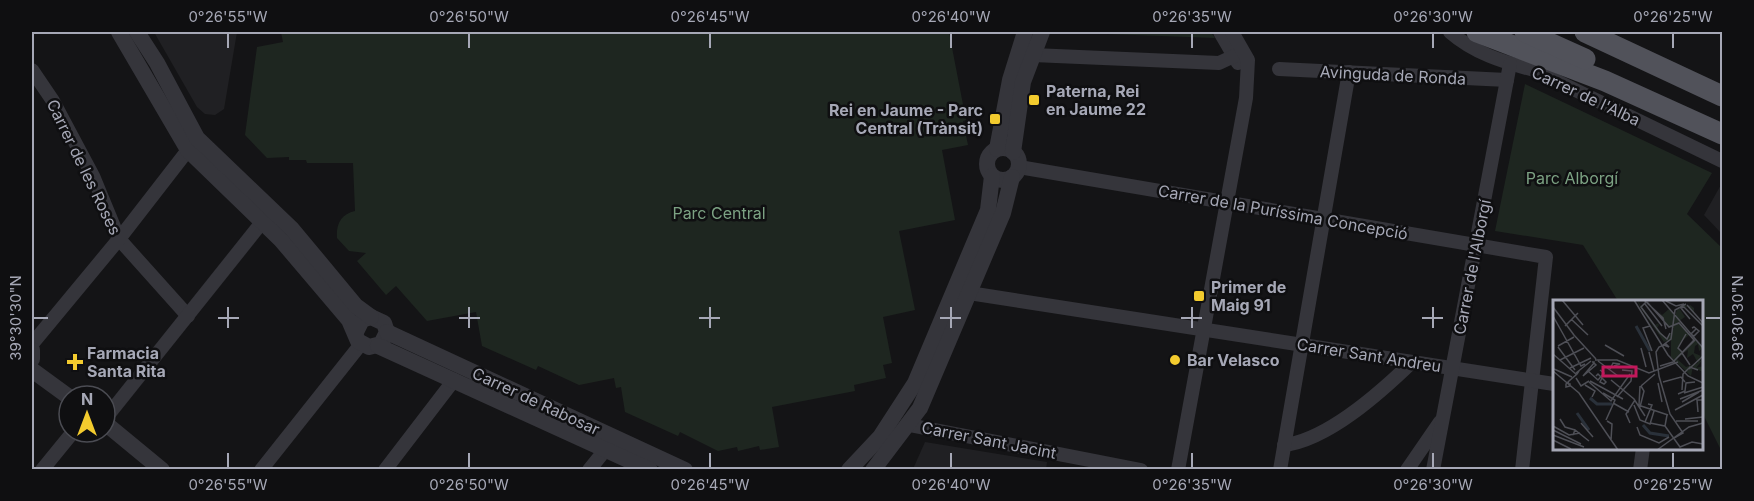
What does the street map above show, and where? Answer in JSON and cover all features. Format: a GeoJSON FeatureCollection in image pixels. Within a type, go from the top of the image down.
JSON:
{"type":"FeatureCollection","features":[{"type":"Feature","properties":{"kind":"main road"},"geometry":{"type":"LineString","coordinates":[[1477,32],[1605,81],[1722,134]]}},
{"type":"Feature","properties":{"kind":"main road"},"geometry":{"type":"LineString","coordinates":[[1525,32],[1722,125]]}},
{"type":"Feature","properties":{"kind":"main road"},"geometry":{"type":"LineString","coordinates":[[1589,33],[1722,96]]}},
{"type":"Feature","properties":{"kind":"street"},"geometry":{"type":"LineString","coordinates":[[119,32],[192,144],[292,229],[356,306],[384,323],[261,470]]}},
{"type":"Feature","properties":{"kind":"street"},"geometry":{"type":"LineString","coordinates":[[137,32],[157,63],[192,144]]}},
{"type":"Feature","properties":{"kind":"street"},"geometry":{"type":"LineString","coordinates":[[992,176],[1002,180],[1011,161],[1010,80],[1025,32]]}},
{"type":"Feature","properties":{"kind":"street"},"geometry":{"type":"LineString","coordinates":[[873,470],[920,408],[1003,213],[1023,82],[1042,32]]}},
{"type":"Feature","properties":{"kind":"street"},"geometry":{"type":"LineString","coordinates":[[1220,32],[1248,79]]}},
{"type":"Feature","properties":{"kind":"street"},"geometry":{"type":"LineString","coordinates":[[1178,470],[1228,203],[1248,79],[1248,60],[1232,32]]}},
{"type":"Feature","properties":{"kind":"street","name":"Carrer de l'Alba"},"geometry":{"type":"LineString","coordinates":[[1450,32],[1468,47],[1510,64],[1534,70],[1722,161]]}},
{"type":"Feature","properties":{"kind":"street"},"geometry":{"type":"LineString","coordinates":[[1033,56],[1219,63],[1234,56]]}},
{"type":"Feature","properties":{"kind":"street","name":"Carrer de l'Alborgí"},"geometry":{"type":"LineString","coordinates":[[1433,470],[1510,64]]}},
{"type":"Feature","properties":{"kind":"street","name":"Avinguda de Ronda"},"geometry":{"type":"LineString","coordinates":[[1279,69],[1507,80]]}},
{"type":"Feature","properties":{"kind":"street","name":"Carrer de les Roses"},"geometry":{"type":"LineString","coordinates":[[32,70],[53,101],[88,167],[119,239],[188,316]]}},
{"type":"Feature","properties":{"kind":"street"},"geometry":{"type":"LineString","coordinates":[[1280,470],[1349,72]]}},
{"type":"Feature","properties":{"kind":"street"},"geometry":{"type":"LineString","coordinates":[[32,344],[119,239],[192,144]]}},
{"type":"Feature","properties":{"kind":"street","name":"Carrer de Rabosar"},"geometry":{"type":"LineString","coordinates":[[192,144],[349,320],[370,338],[454,380],[650,470]]}},
{"type":"Feature","properties":{"kind":"street"},"geometry":{"type":"LineString","coordinates":[[849,470],[880,437],[915,383],[988,210],[992,176],[987,161],[1011,161]]}},
{"type":"Feature","properties":{"kind":"street","name":"Carrer de la Puríssima Concepció"},"geometry":{"type":"LineString","coordinates":[[1011,161],[1228,203],[1546,257],[1533,380]]}},
{"type":"Feature","properties":{"kind":"street"},"geometry":{"type":"LineString","coordinates":[[117,406],[263,221]]}},
{"type":"Feature","properties":{"kind":"street","name":"Carrer Sant Andreu"},"geometry":{"type":"LineString","coordinates":[[969,293],[1553,384]]}},
{"type":"Feature","properties":{"kind":"street","name":"Carrer de Rabosar"},"geometry":{"type":"LineString","coordinates":[[370,338],[685,470]]}},
{"type":"Feature","properties":{"kind":"street"},"geometry":{"type":"LineString","coordinates":[[32,350],[35,373],[57,389]]}},
{"type":"Feature","properties":{"kind":"street"},"geometry":{"type":"LineString","coordinates":[[1284,445],[1300,443],[1374,399],[1412,362]]}},
{"type":"Feature","properties":{"kind":"street"},"geometry":{"type":"LineString","coordinates":[[385,470],[454,380]]}},
{"type":"Feature","properties":{"kind":"street"},"geometry":{"type":"LineString","coordinates":[[1522,470],[1533,380]]}},
{"type":"Feature","properties":{"kind":"street"},"geometry":{"type":"LineString","coordinates":[[1407,470],[1443,417]]}},
{"type":"Feature","properties":{"kind":"street","name":"Carrer Sant Jacint"},"geometry":{"type":"LineString","coordinates":[[909,425],[1141,470]]}},
{"type":"Feature","properties":{"kind":"street"},"geometry":{"type":"LineString","coordinates":[[117,431],[162,470]]}},
{"type":"Feature","properties":{"kind":"street"},"geometry":{"type":"LineString","coordinates":[[42,470],[63,444]]}},
{"type":"Feature","properties":{"kind":"street"},"geometry":{"type":"LineString","coordinates":[[589,470],[606,449]]}},
{"type":"Feature","properties":{"kind":"street"},"geometry":{"type":"LineString","coordinates":[[1640,470],[1643,450]]}},
{"type":"Feature","properties":{"kind":"shaded area"},"geometry":{"type":"Polygon","coordinates":[[[154,32],[237,32],[224,109],[215,115],[205,114],[197,107],[154,32]]]}},
{"type":"Feature","properties":{"kind":"shaded area"},"geometry":{"type":"Polygon","coordinates":[[[1722,183],[1722,234],[1704,215],[1722,183]]]}},
{"type":"Feature","properties":{"kind":"shaded area"},"geometry":{"type":"Polygon","coordinates":[[[925,442],[1047,462],[1046,469],[913,469],[925,442]]]}},
{"type":"Feature","properties":{"kind":"green space","name":"Parc Central"},"geometry":{"type":"Polygon","coordinates":[[[281,32],[949,32],[966,120],[963,121],[968,145],[942,150],[955,220],[899,231],[915,310],[883,317],[892,363],[883,365],[886,378],[854,385],[855,391],[772,407],[779,447],[760,450],[759,446],[738,451],[737,447],[718,451],[680,432],[678,436],[625,412],[621,387],[616,388],[614,378],[579,385],[538,366],[536,370],[482,346],[476,312],[427,321],[396,286],[386,295],[357,261],[366,253],[349,251],[337,238],[340,220],[355,211],[353,163],[307,163],[306,160],[289,160],[289,157],[267,158],[245,135],[257,47],[283,42],[281,32]]]}},
{"type":"Feature","properties":{"kind":"green space"},"geometry":{"type":"Polygon","coordinates":[[[1053,32],[1211,32],[1215,38],[1053,32]]]}},
{"type":"Feature","properties":{"kind":"green space","name":"Parc Alborgí"},"geometry":{"type":"Polygon","coordinates":[[[1525,84],[1712,173],[1687,214],[1722,248],[1722,452],[1703,414],[1703,300],[1617,300],[1583,245],[1495,231],[1525,84]]]}},
{"type":"Feature","properties":{"kind":"place","name":"Paterna, Rei en Jaume 22"},"geometry":{"type":"Point","coordinates":[1034,100]}},
{"type":"Feature","properties":{"kind":"place","name":"Rei en Jaume - Parc Central (Trànsit)"},"geometry":{"type":"Point","coordinates":[995,119]}},
{"type":"Feature","properties":{"kind":"place","name":"Primer de Maig 91"},"geometry":{"type":"Point","coordinates":[1199,296]}},
{"type":"Feature","properties":{"kind":"place","name":"Bar Velasco"},"geometry":{"type":"Point","coordinates":[1175,360]}},
{"type":"Feature","properties":{"kind":"place","name":"Farmacia Santa Rita"},"geometry":{"type":"Point","coordinates":[75,362]}}]}
